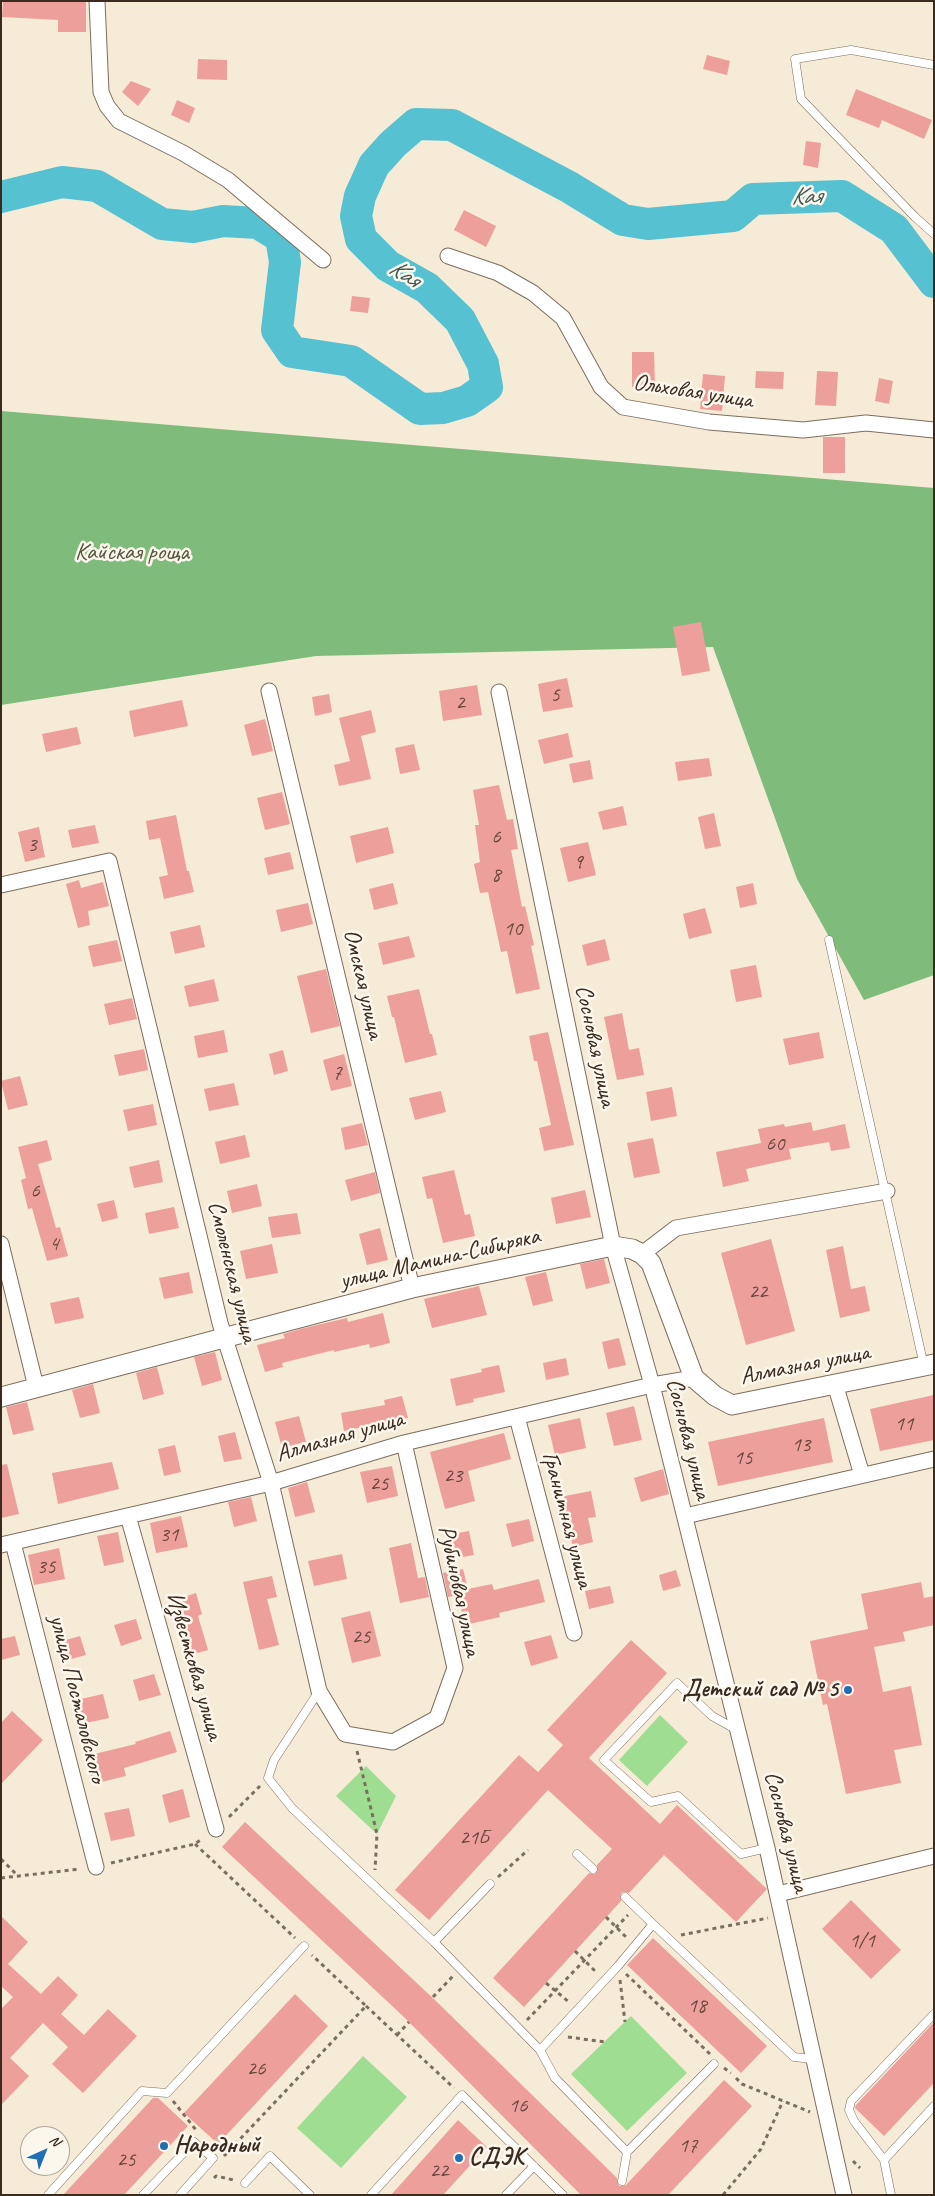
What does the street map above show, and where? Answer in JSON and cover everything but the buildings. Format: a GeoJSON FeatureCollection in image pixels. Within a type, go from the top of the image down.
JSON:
{"type":"FeatureCollection","features":[{"type":"Feature","properties":{"kind":"street"},"geometry":{"type":"LineString","coordinates":[[97,1],[101,92],[107,106],[119,121],[183,153],[228,180],[323,260]]}},
{"type":"Feature","properties":{"kind":"street","name":"Ольховая улица"},"geometry":{"type":"LineString","coordinates":[[448,256],[498,273],[533,293],[563,318],[601,386],[623,407],[709,422],[803,430],[866,423],[934,430]]}},
{"type":"Feature","properties":{"kind":"street","name":"Омская улица"},"geometry":{"type":"LineString","coordinates":[[269,691],[412,1288]]}},
{"type":"Feature","properties":{"kind":"street","name":"Сосновая улица"},"geometry":{"type":"LineString","coordinates":[[499,692],[614,1246],[652,1384],[767,1848],[811,2042],[812,2059],[844,2195]]}},
{"type":"Feature","properties":{"kind":"street","name":"Смоленская улица"},"geometry":{"type":"LineString","coordinates":[[1,885],[109,861],[224,1338],[271,1483],[319,1691]]}},
{"type":"Feature","properties":{"kind":"street"},"geometry":{"type":"LineString","coordinates":[[642,1254],[676,1228],[887,1191]]}},
{"type":"Feature","properties":{"kind":"street"},"geometry":{"type":"LineString","coordinates":[[1,1244],[36,1388]]}},
{"type":"Feature","properties":{"kind":"street","name":"улица Мамина-Сибиряка"},"geometry":{"type":"LineString","coordinates":[[1,1397],[412,1288],[614,1246],[632,1249],[642,1254]]}},
{"type":"Feature","properties":{"kind":"street","name":"Алмазная улица"},"geometry":{"type":"LineString","coordinates":[[642,1254],[651,1263],[694,1378],[715,1396],[732,1405],[929,1365]]}},
{"type":"Feature","properties":{"kind":"street","name":"Алмазная улица"},"geometry":{"type":"LineString","coordinates":[[7,1544],[271,1483],[404,1443],[652,1384],[694,1378]]}},
{"type":"Feature","properties":{"kind":"street"},"geometry":{"type":"LineString","coordinates":[[836,1384],[862,1475]]}},
{"type":"Feature","properties":{"kind":"street","name":"Гранитная улица"},"geometry":{"type":"LineString","coordinates":[[518,1417],[574,1633]]}},
{"type":"Feature","properties":{"kind":"street","name":"Рубиновая улица"},"geometry":{"type":"LineString","coordinates":[[353,1735],[392,1742],[437,1718],[455,1668],[404,1443]]}},
{"type":"Feature","properties":{"kind":"street"},"geometry":{"type":"LineString","coordinates":[[685,1516],[934,1459]]}},
{"type":"Feature","properties":{"kind":"street","name":"Известковая улица"},"geometry":{"type":"LineString","coordinates":[[128,1516],[216,1829]]}},
{"type":"Feature","properties":{"kind":"street","name":"улица Посталовского"},"geometry":{"type":"LineString","coordinates":[[7,1544],[96,1867]]}},
{"type":"Feature","properties":{"kind":"street"},"geometry":{"type":"LineString","coordinates":[[319,1691],[345,1734],[353,1735]]}},
{"type":"Feature","properties":{"kind":"street"},"geometry":{"type":"LineString","coordinates":[[778,1894],[934,1856]]}},
{"type":"Feature","properties":{"kind":"lane"},"geometry":{"type":"LineString","coordinates":[[934,65],[851,50],[794,59],[800,99],[915,217],[934,234]]}},
{"type":"Feature","properties":{"kind":"lane"},"geometry":{"type":"LineString","coordinates":[[829,940],[929,1365]]}},
{"type":"Feature","properties":{"kind":"lane"},"geometry":{"type":"LineString","coordinates":[[737,1730],[712,1716],[677,1683],[604,1760],[651,1802],[678,1796],[741,1854],[767,1848]]}},
{"type":"Feature","properties":{"kind":"lane"},"geometry":{"type":"LineString","coordinates":[[319,1691],[274,1760],[268,1778],[292,1808],[434,1942],[519,2028],[540,2050],[555,2078],[627,2152]]}},
{"type":"Feature","properties":{"kind":"lane"},"geometry":{"type":"LineString","coordinates":[[577,1854],[593,1869]]}},
{"type":"Feature","properties":{"kind":"lane"},"geometry":{"type":"LineString","coordinates":[[434,1942],[490,1884]]}},
{"type":"Feature","properties":{"kind":"lane"},"geometry":{"type":"LineString","coordinates":[[625,1897],[794,2057],[812,2059]]}},
{"type":"Feature","properties":{"kind":"lane"},"geometry":{"type":"LineString","coordinates":[[540,2050],[618,1966],[653,1924]]}},
{"type":"Feature","properties":{"kind":"lane"},"geometry":{"type":"LineString","coordinates":[[48,2195],[142,2091],[167,2093],[304,1946]]}},
{"type":"Feature","properties":{"kind":"lane"},"geometry":{"type":"LineString","coordinates":[[891,2195],[884,2160],[854,2121],[849,2110],[851,2102],[934,2014]]}},
{"type":"Feature","properties":{"kind":"lane"},"geometry":{"type":"LineString","coordinates":[[622,2182],[627,2152],[714,2064]]}},
{"type":"Feature","properties":{"kind":"lane"},"geometry":{"type":"LineString","coordinates":[[370,2195],[462,2095],[563,2195]]}},
{"type":"Feature","properties":{"kind":"lane"},"geometry":{"type":"LineString","coordinates":[[884,2160],[934,2106]]}},
{"type":"Feature","properties":{"kind":"lane"},"geometry":{"type":"LineString","coordinates":[[143,2195],[194,2142],[213,2158],[180,2195]]}},
{"type":"Feature","properties":{"kind":"lane"},"geometry":{"type":"LineString","coordinates":[[245,2183],[270,2156],[310,2195]]}},
{"type":"Feature","properties":{"kind":"lane"},"geometry":{"type":"LineString","coordinates":[[506,2195],[534,2166]]}},
{"type":"Feature","properties":{"kind":"path"},"geometry":{"type":"LineString","coordinates":[[353,1735],[377,1834],[375,1886]]}},
{"type":"Feature","properties":{"kind":"path"},"geometry":{"type":"LineString","coordinates":[[1,1878],[96,1867],[195,1844],[216,1829],[268,1778]]}},
{"type":"Feature","properties":{"kind":"path"},"geometry":{"type":"LineString","coordinates":[[195,1844],[462,2095]]}},
{"type":"Feature","properties":{"kind":"path"},"geometry":{"type":"LineString","coordinates":[[490,1884],[528,1850]]}},
{"type":"Feature","properties":{"kind":"path"},"geometry":{"type":"LineString","coordinates":[[1,1860],[18,1876]]}},
{"type":"Feature","properties":{"kind":"path"},"geometry":{"type":"LineString","coordinates":[[519,2028],[635,1907]]}},
{"type":"Feature","properties":{"kind":"path"},"geometry":{"type":"LineString","coordinates":[[668,1938],[763,1920],[782,1912]]}},
{"type":"Feature","properties":{"kind":"path"},"geometry":{"type":"LineString","coordinates":[[606,1917],[626,1937]]}},
{"type":"Feature","properties":{"kind":"path"},"geometry":{"type":"LineString","coordinates":[[576,1951],[594,1970]]}},
{"type":"Feature","properties":{"kind":"path"},"geometry":{"type":"LineString","coordinates":[[618,1966],[625,2022]]}},
{"type":"Feature","properties":{"kind":"path"},"geometry":{"type":"LineString","coordinates":[[618,1966],[710,2054],[714,2064]]}},
{"type":"Feature","properties":{"kind":"path"},"geometry":{"type":"LineString","coordinates":[[433,1997],[460,1968]]}},
{"type":"Feature","properties":{"kind":"path"},"geometry":{"type":"LineString","coordinates":[[546,1983],[568,2001]]}},
{"type":"Feature","properties":{"kind":"path"},"geometry":{"type":"LineString","coordinates":[[218,2151],[224,2156],[366,2006]]}},
{"type":"Feature","properties":{"kind":"path"},"geometry":{"type":"LineString","coordinates":[[398,2035],[409,2022]]}},
{"type":"Feature","properties":{"kind":"path"},"geometry":{"type":"LineString","coordinates":[[555,2035],[604,2042]]}},
{"type":"Feature","properties":{"kind":"path"},"geometry":{"type":"LineString","coordinates":[[736,2078],[742,2084],[806,2111],[826,2115]]}},
{"type":"Feature","properties":{"kind":"path"},"geometry":{"type":"LineString","coordinates":[[167,2093],[200,2135]]}},
{"type":"Feature","properties":{"kind":"path"},"geometry":{"type":"LineString","coordinates":[[723,2195],[761,2149],[783,2101]]}},
{"type":"Feature","properties":{"kind":"path"},"geometry":{"type":"LineString","coordinates":[[210,2182],[216,2176],[245,2183]]}},
{"type":"Feature","properties":{"kind":"green space","name":"Кайская роща"},"geometry":{"type":"Polygon","coordinates":[[[1,411],[934,488],[934,975],[864,1000],[797,879],[713,647],[316,656],[1,705],[1,411]]]}},
{"type":"Feature","properties":{"kind":"green space"},"geometry":{"type":"Polygon","coordinates":[[[660,1715],[688,1742],[647,1786],[619,1760],[660,1715]]]}},
{"type":"Feature","properties":{"kind":"green space"},"geometry":{"type":"Polygon","coordinates":[[[366,1766],[396,1796],[377,1834],[336,1796],[366,1766]]]}},
{"type":"Feature","properties":{"kind":"green space"},"geometry":{"type":"Polygon","coordinates":[[[631,2016],[687,2073],[627,2131],[571,2074],[631,2016]]]}},
{"type":"Feature","properties":{"kind":"green space"},"geometry":{"type":"Polygon","coordinates":[[[363,2056],[407,2097],[341,2168],[297,2128],[363,2056]]]}},
{"type":"Feature","properties":{"kind":"waterway","name":"Кая"},"geometry":{"type":"LineString","coordinates":[[1,197],[62,182],[97,186],[162,224],[193,227],[223,221],[258,223],[281,237],[285,262],[277,330],[292,352],[351,361],[420,409],[443,408],[467,401],[487,387],[483,364],[460,320],[427,288],[388,266],[361,239],[356,216],[360,196],[374,165],[393,144],[416,124],[452,125],[569,187],[623,220],[648,224],[733,216],[753,199],[842,196],[894,229],[934,282]]}},
{"type":"Feature","properties":{"kind":"place","name":"Детский сад № 5"},"geometry":{"type":"Point","coordinates":[848,1690]}},
{"type":"Feature","properties":{"kind":"place","name":"Народный"},"geometry":{"type":"Point","coordinates":[164,2146]}},
{"type":"Feature","properties":{"kind":"place","name":"СДЭК"},"geometry":{"type":"Point","coordinates":[459,2158]}}]}
